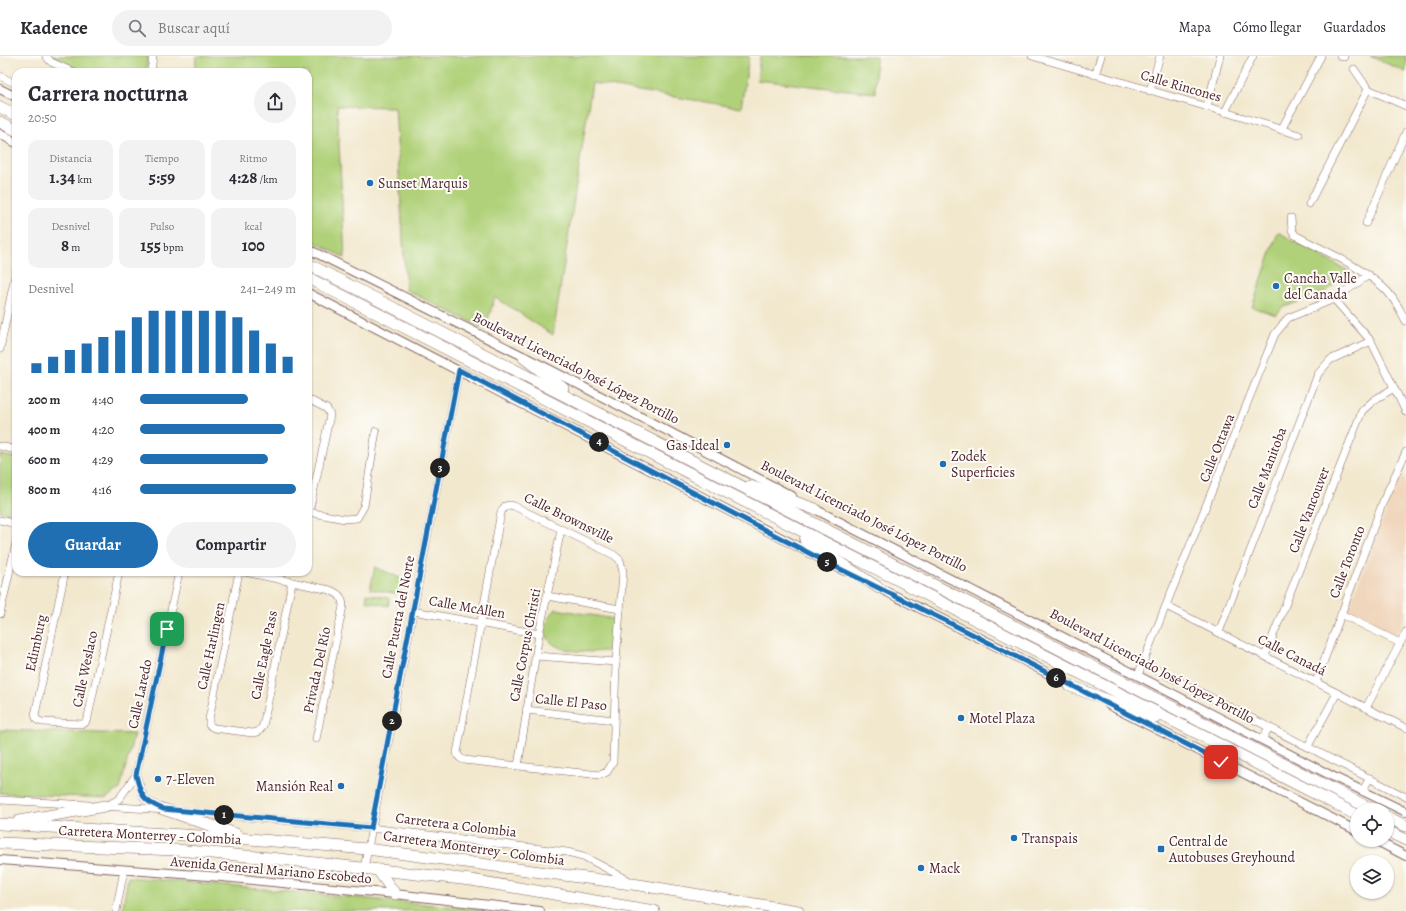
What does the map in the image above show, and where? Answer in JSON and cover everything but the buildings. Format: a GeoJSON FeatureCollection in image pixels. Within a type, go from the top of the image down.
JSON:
{"type":"FeatureCollection","features":[{"type":"Feature","properties":{"kind":"main road"},"geometry":{"type":"LineString","coordinates":[[0,107],[12,113]]}},
{"type":"Feature","properties":{"kind":"main road"},"geometry":{"type":"LineString","coordinates":[[0,122],[12,128]]}},
{"type":"Feature","properties":{"kind":"main road","name":"Boulevard Licenciado José López Portillo"},"geometry":{"type":"LineString","coordinates":[[312,266],[1359,803]]}},
{"type":"Feature","properties":{"kind":"main road"},"geometry":{"type":"LineString","coordinates":[[312,280],[1350,811]]}},
{"type":"Feature","properties":{"kind":"main road"},"geometry":{"type":"LineString","coordinates":[[524,358],[584,405]]}},
{"type":"Feature","properties":{"kind":"main road"},"geometry":{"type":"LineString","coordinates":[[727,480],[781,496],[815,509]]}},
{"type":"Feature","properties":{"kind":"main road"},"geometry":{"type":"LineString","coordinates":[[776,518],[794,534],[879,588]]}},
{"type":"Feature","properties":{"kind":"main road"},"geometry":{"type":"LineString","coordinates":[[1070,686],[1146,715],[1177,724]]}},
{"type":"Feature","properties":{"kind":"main road"},"geometry":{"type":"LineString","coordinates":[[1,824],[105,806]]}},
{"type":"Feature","properties":{"kind":"main road"},"geometry":{"type":"LineString","coordinates":[[163,809],[250,839]]}},
{"type":"Feature","properties":{"kind":"main road"},"geometry":{"type":"LineString","coordinates":[[1394,821],[1404,826]]}},
{"type":"Feature","properties":{"kind":"main road","name":"Carretera Monterrey - Colombia"},"geometry":{"type":"LineString","coordinates":[[1,824],[250,839],[367,849],[639,885],[798,911]]}},
{"type":"Feature","properties":{"kind":"main road","name":"Carretera Monterrey - Colombia"},"geometry":{"type":"LineString","coordinates":[[0,843],[176,850],[270,858],[471,880],[654,911]]}},
{"type":"Feature","properties":{"kind":"main road"},"geometry":{"type":"LineString","coordinates":[[378,870],[396,894]]}},
{"type":"Feature","properties":{"kind":"street"},"geometry":{"type":"LineString","coordinates":[[46,56],[51,62],[64,68]]}},
{"type":"Feature","properties":{"kind":"street"},"geometry":{"type":"LineString","coordinates":[[152,68],[153,56]]}},
{"type":"Feature","properties":{"kind":"street"},"geometry":{"type":"LineString","coordinates":[[1095,75],[1101,56]]}},
{"type":"Feature","properties":{"kind":"street"},"geometry":{"type":"LineString","coordinates":[[1150,91],[1160,56]]}},
{"type":"Feature","properties":{"kind":"street"},"geometry":{"type":"LineString","coordinates":[[1207,107],[1220,56]]}},
{"type":"Feature","properties":{"kind":"street"},"geometry":{"type":"LineString","coordinates":[[1225,112],[1253,56]]}},
{"type":"Feature","properties":{"kind":"street"},"geometry":{"type":"LineString","coordinates":[[1281,130],[1321,56]]}},
{"type":"Feature","properties":{"kind":"street","name":"Calle Rincones"},"geometry":{"type":"LineString","coordinates":[[1038,57],[1299,135]]}},
{"type":"Feature","properties":{"kind":"street"},"geometry":{"type":"LineString","coordinates":[[1354,69],[1368,89],[1406,106]]}},
{"type":"Feature","properties":{"kind":"street"},"geometry":{"type":"LineString","coordinates":[[0,76],[12,82]]}},
{"type":"Feature","properties":{"kind":"street"},"geometry":{"type":"LineString","coordinates":[[0,89],[12,94]]}},
{"type":"Feature","properties":{"kind":"street"},"geometry":{"type":"LineString","coordinates":[[1309,204],[1368,89]]}},
{"type":"Feature","properties":{"kind":"street"},"geometry":{"type":"LineString","coordinates":[[1366,223],[1406,132]]}},
{"type":"Feature","properties":{"kind":"street"},"geometry":{"type":"LineString","coordinates":[[0,134],[12,140]]}},
{"type":"Feature","properties":{"kind":"street"},"geometry":{"type":"LineString","coordinates":[[1290,218],[1292,230],[1295,235],[1369,276],[1390,296],[1406,322]]}},
{"type":"Feature","properties":{"kind":"street","name":"Boulevard Licenciado José López Portillo"},"geometry":{"type":"LineString","coordinates":[[312,251],[524,358],[549,369],[815,509],[1262,740],[1406,812]]}},
{"type":"Feature","properties":{"kind":"street","name":"Calle Ottawa"},"geometry":{"type":"LineString","coordinates":[[1138,675],[1275,334],[1288,318],[1334,299],[1369,276]]}},
{"type":"Feature","properties":{"kind":"street"},"geometry":{"type":"LineString","coordinates":[[0,350],[12,291]]}},
{"type":"Feature","properties":{"kind":"street"},"geometry":{"type":"LineString","coordinates":[[312,295],[879,588],[1006,651],[1070,686],[1350,827]]}},
{"type":"Feature","properties":{"kind":"street"},"geometry":{"type":"LineString","coordinates":[[1334,299],[1371,341],[1406,412]]}},
{"type":"Feature","properties":{"kind":"street","name":"Calle Manitoba"},"geometry":{"type":"LineString","coordinates":[[1219,632],[1318,374],[1330,360],[1371,341]]}},
{"type":"Feature","properties":{"kind":"street","name":"Calle Puerta del Norte"},"geometry":{"type":"LineString","coordinates":[[364,869],[459,370]]}},
{"type":"Feature","properties":{"kind":"street","name":"Calle Vancouver"},"geometry":{"type":"LineString","coordinates":[[1265,656],[1362,411],[1374,400],[1394,388]]}},
{"type":"Feature","properties":{"kind":"street"},"geometry":{"type":"LineString","coordinates":[[312,401],[327,408],[330,412],[312,498]]}},
{"type":"Feature","properties":{"kind":"street"},"geometry":{"type":"LineString","coordinates":[[312,513],[345,519],[357,518],[364,506],[376,431]]}},
{"type":"Feature","properties":{"kind":"street"},"geometry":{"type":"LineString","coordinates":[[0,446],[12,449]]}},
{"type":"Feature","properties":{"kind":"street","name":"Calle Toronto"},"geometry":{"type":"LineString","coordinates":[[1316,682],[1384,499],[1406,452]]}},
{"type":"Feature","properties":{"kind":"street","name":"Calle Brownsville"},"geometry":{"type":"LineString","coordinates":[[505,506],[514,506],[614,555],[620,560],[623,572],[620,609],[616,662],[613,762],[607,772],[600,775],[464,760],[460,758],[457,752],[501,512],[505,506]]}},
{"type":"Feature","properties":{"kind":"street"},"geometry":{"type":"LineString","coordinates":[[0,520],[12,523]]}},
{"type":"Feature","properties":{"kind":"street","name":"Calle Corpus Christi"},"geometry":{"type":"LineString","coordinates":[[518,766],[526,710],[561,530]]}},
{"type":"Feature","properties":{"kind":"street"},"geometry":{"type":"LineString","coordinates":[[0,614],[12,561]]}},
{"type":"Feature","properties":{"kind":"street","name":"Edimburg"},"geometry":{"type":"LineString","coordinates":[[37,720],[34,712],[63,576]]}},
{"type":"Feature","properties":{"kind":"street","name":"Calle Weslaco"},"geometry":{"type":"LineString","coordinates":[[37,720],[42,722],[82,724],[87,719],[118,576]]}},
{"type":"Feature","properties":{"kind":"street","name":"Calle Laredo"},"geometry":{"type":"LineString","coordinates":[[105,806],[119,799],[136,775],[178,576]]}},
{"type":"Feature","properties":{"kind":"street","name":"Calle Harlingen"},"geometry":{"type":"LineString","coordinates":[[238,576],[209,725],[246,732],[258,732]]}},
{"type":"Feature","properties":{"kind":"street"},"geometry":{"type":"LineString","coordinates":[[264,576],[292,582]]}},
{"type":"Feature","properties":{"kind":"street","name":"Privada Del Río"},"geometry":{"type":"LineString","coordinates":[[292,582],[335,592],[342,598],[343,606],[316,739]]}},
{"type":"Feature","properties":{"kind":"street","name":"Calle Eagle Pass"},"geometry":{"type":"LineString","coordinates":[[258,732],[265,721],[292,582]]}},
{"type":"Feature","properties":{"kind":"street"},"geometry":{"type":"LineString","coordinates":[[548,596],[620,609]]}},
{"type":"Feature","properties":{"kind":"street","name":"Calle Canadá"},"geometry":{"type":"LineString","coordinates":[[1166,606],[1406,728]]}},
{"type":"Feature","properties":{"kind":"street","name":"Calle McAllen"},"geometry":{"type":"LineString","coordinates":[[413,611],[540,634]]}},
{"type":"Feature","properties":{"kind":"street"},"geometry":{"type":"LineString","coordinates":[[1341,614],[1400,643]]}},
{"type":"Feature","properties":{"kind":"street"},"geometry":{"type":"LineString","coordinates":[[1366,708],[1406,632]]}},
{"type":"Feature","properties":{"kind":"street"},"geometry":{"type":"LineString","coordinates":[[536,656],[616,662]]}},
{"type":"Feature","properties":{"kind":"street"},"geometry":{"type":"LineString","coordinates":[[1143,663],[1406,796]]}},
{"type":"Feature","properties":{"kind":"street"},"geometry":{"type":"LineString","coordinates":[[1308,746],[1337,693]]}},
{"type":"Feature","properties":{"kind":"street","name":"Calle El Paso"},"geometry":{"type":"LineString","coordinates":[[526,710],[614,720]]}},
{"type":"Feature","properties":{"kind":"street"},"geometry":{"type":"LineString","coordinates":[[1262,740],[1269,727]]}},
{"type":"Feature","properties":{"kind":"street"},"geometry":{"type":"LineString","coordinates":[[136,775],[144,798],[152,805],[163,809]]}},
{"type":"Feature","properties":{"kind":"street"},"geometry":{"type":"LineString","coordinates":[[1362,791],[1370,778]]}},
{"type":"Feature","properties":{"kind":"street","name":"Carretera a Colombia"},"geometry":{"type":"LineString","coordinates":[[0,800],[163,809],[371,828],[567,852],[583,856],[639,885]]}},
{"type":"Feature","properties":{"kind":"street"},"geometry":{"type":"LineString","coordinates":[[1389,847],[1406,856]]}},
{"type":"Feature","properties":{"kind":"street","name":"Avenida General Mariano Escobedo"},"geometry":{"type":"LineString","coordinates":[[0,860],[222,877],[396,894],[540,911]]}},
{"type":"Feature","properties":{"kind":"street"},"geometry":{"type":"LineString","coordinates":[[116,911],[124,870]]}},
{"type":"Feature","properties":{"kind":"shaded area"},"geometry":{"type":"Polygon","coordinates":[[[1399,479],[1406,479],[1406,613],[1396,635],[1347,613],[1399,479]]]}},
{"type":"Feature","properties":{"kind":"green space"},"geometry":{"type":"Polygon","coordinates":[[[50,56],[148,56],[146,68],[76,68],[50,56]]]}},
{"type":"Feature","properties":{"kind":"green space"},"geometry":{"type":"Polygon","coordinates":[[[196,56],[749,56],[741,108],[592,83],[553,335],[495,297],[485,329],[406,290],[395,107],[337,106],[345,258],[312,240],[312,68],[195,68],[196,56]]]}},
{"type":"Feature","properties":{"kind":"green space"},"geometry":{"type":"Polygon","coordinates":[[[760,56],[876,56],[875,93],[757,80],[760,56]]]}},
{"type":"Feature","properties":{"kind":"green space"},"geometry":{"type":"Polygon","coordinates":[[[1370,56],[1406,56],[1406,72],[1370,56]]]}},
{"type":"Feature","properties":{"kind":"green space"},"geometry":{"type":"Polygon","coordinates":[[[1278,232],[1348,271],[1327,291],[1282,308],[1276,315],[1252,307],[1278,232]]]}},
{"type":"Feature","properties":{"kind":"green space"},"geometry":{"type":"Polygon","coordinates":[[[0,455],[12,457],[12,514],[0,511],[0,455]]]}},
{"type":"Feature","properties":{"kind":"green space"},"geometry":{"type":"Polygon","coordinates":[[[375,567],[402,579],[399,594],[370,589],[375,567]]]}},
{"type":"Feature","properties":{"kind":"green space"},"geometry":{"type":"Polygon","coordinates":[[[367,594],[390,598],[388,606],[366,601],[367,594]]]}},
{"type":"Feature","properties":{"kind":"green space"},"geometry":{"type":"Polygon","coordinates":[[[556,609],[614,619],[611,650],[598,652],[574,651],[560,648],[553,644],[544,630],[550,616],[556,609]]]}},
{"type":"Feature","properties":{"kind":"green space"},"geometry":{"type":"Polygon","coordinates":[[[0,730],[134,734],[120,789],[106,798],[0,793],[0,730]]]}},
{"type":"Feature","properties":{"kind":"green space"},"geometry":{"type":"Polygon","coordinates":[[[128,877],[468,908],[489,911],[122,911],[128,877]]]}},
{"type":"Feature","properties":{"kind":"place","name":"Sunset Marquis"},"geometry":{"type":"Point","coordinates":[370,183]}},
{"type":"Feature","properties":{"kind":"place","name":"Cancha Valle del Canada"},"geometry":{"type":"Point","coordinates":[1276,286]}},
{"type":"Feature","properties":{"kind":"place","name":"Gas Ideal"},"geometry":{"type":"Point","coordinates":[727,445]}},
{"type":"Feature","properties":{"kind":"place","name":"Zodek Superficies"},"geometry":{"type":"Point","coordinates":[943,464]}},
{"type":"Feature","properties":{"kind":"place","name":"Motel Plaza"},"geometry":{"type":"Point","coordinates":[961,718]}},
{"type":"Feature","properties":{"kind":"place","name":"7-Eleven"},"geometry":{"type":"Point","coordinates":[158,779]}},
{"type":"Feature","properties":{"kind":"place","name":"Mansión Real"},"geometry":{"type":"Point","coordinates":[341,786]}},
{"type":"Feature","properties":{"kind":"place","name":"Transpais"},"geometry":{"type":"Point","coordinates":[1014,838]}},
{"type":"Feature","properties":{"kind":"place","name":"Central de Autobuses Greyhound"},"geometry":{"type":"Point","coordinates":[1161,849]}},
{"type":"Feature","properties":{"kind":"place","name":"Mack"},"geometry":{"type":"Point","coordinates":[921,868]}},
{"type":"Feature","properties":{"kind":"route"},"geometry":{"type":"LineString","coordinates":[[167,629],[136,775],[141,795],[147,801],[152,805],[163,809],[371,828],[459,370],[772,532],[830,564],[1006,651],[1070,686],[1221,762]]}}]}
